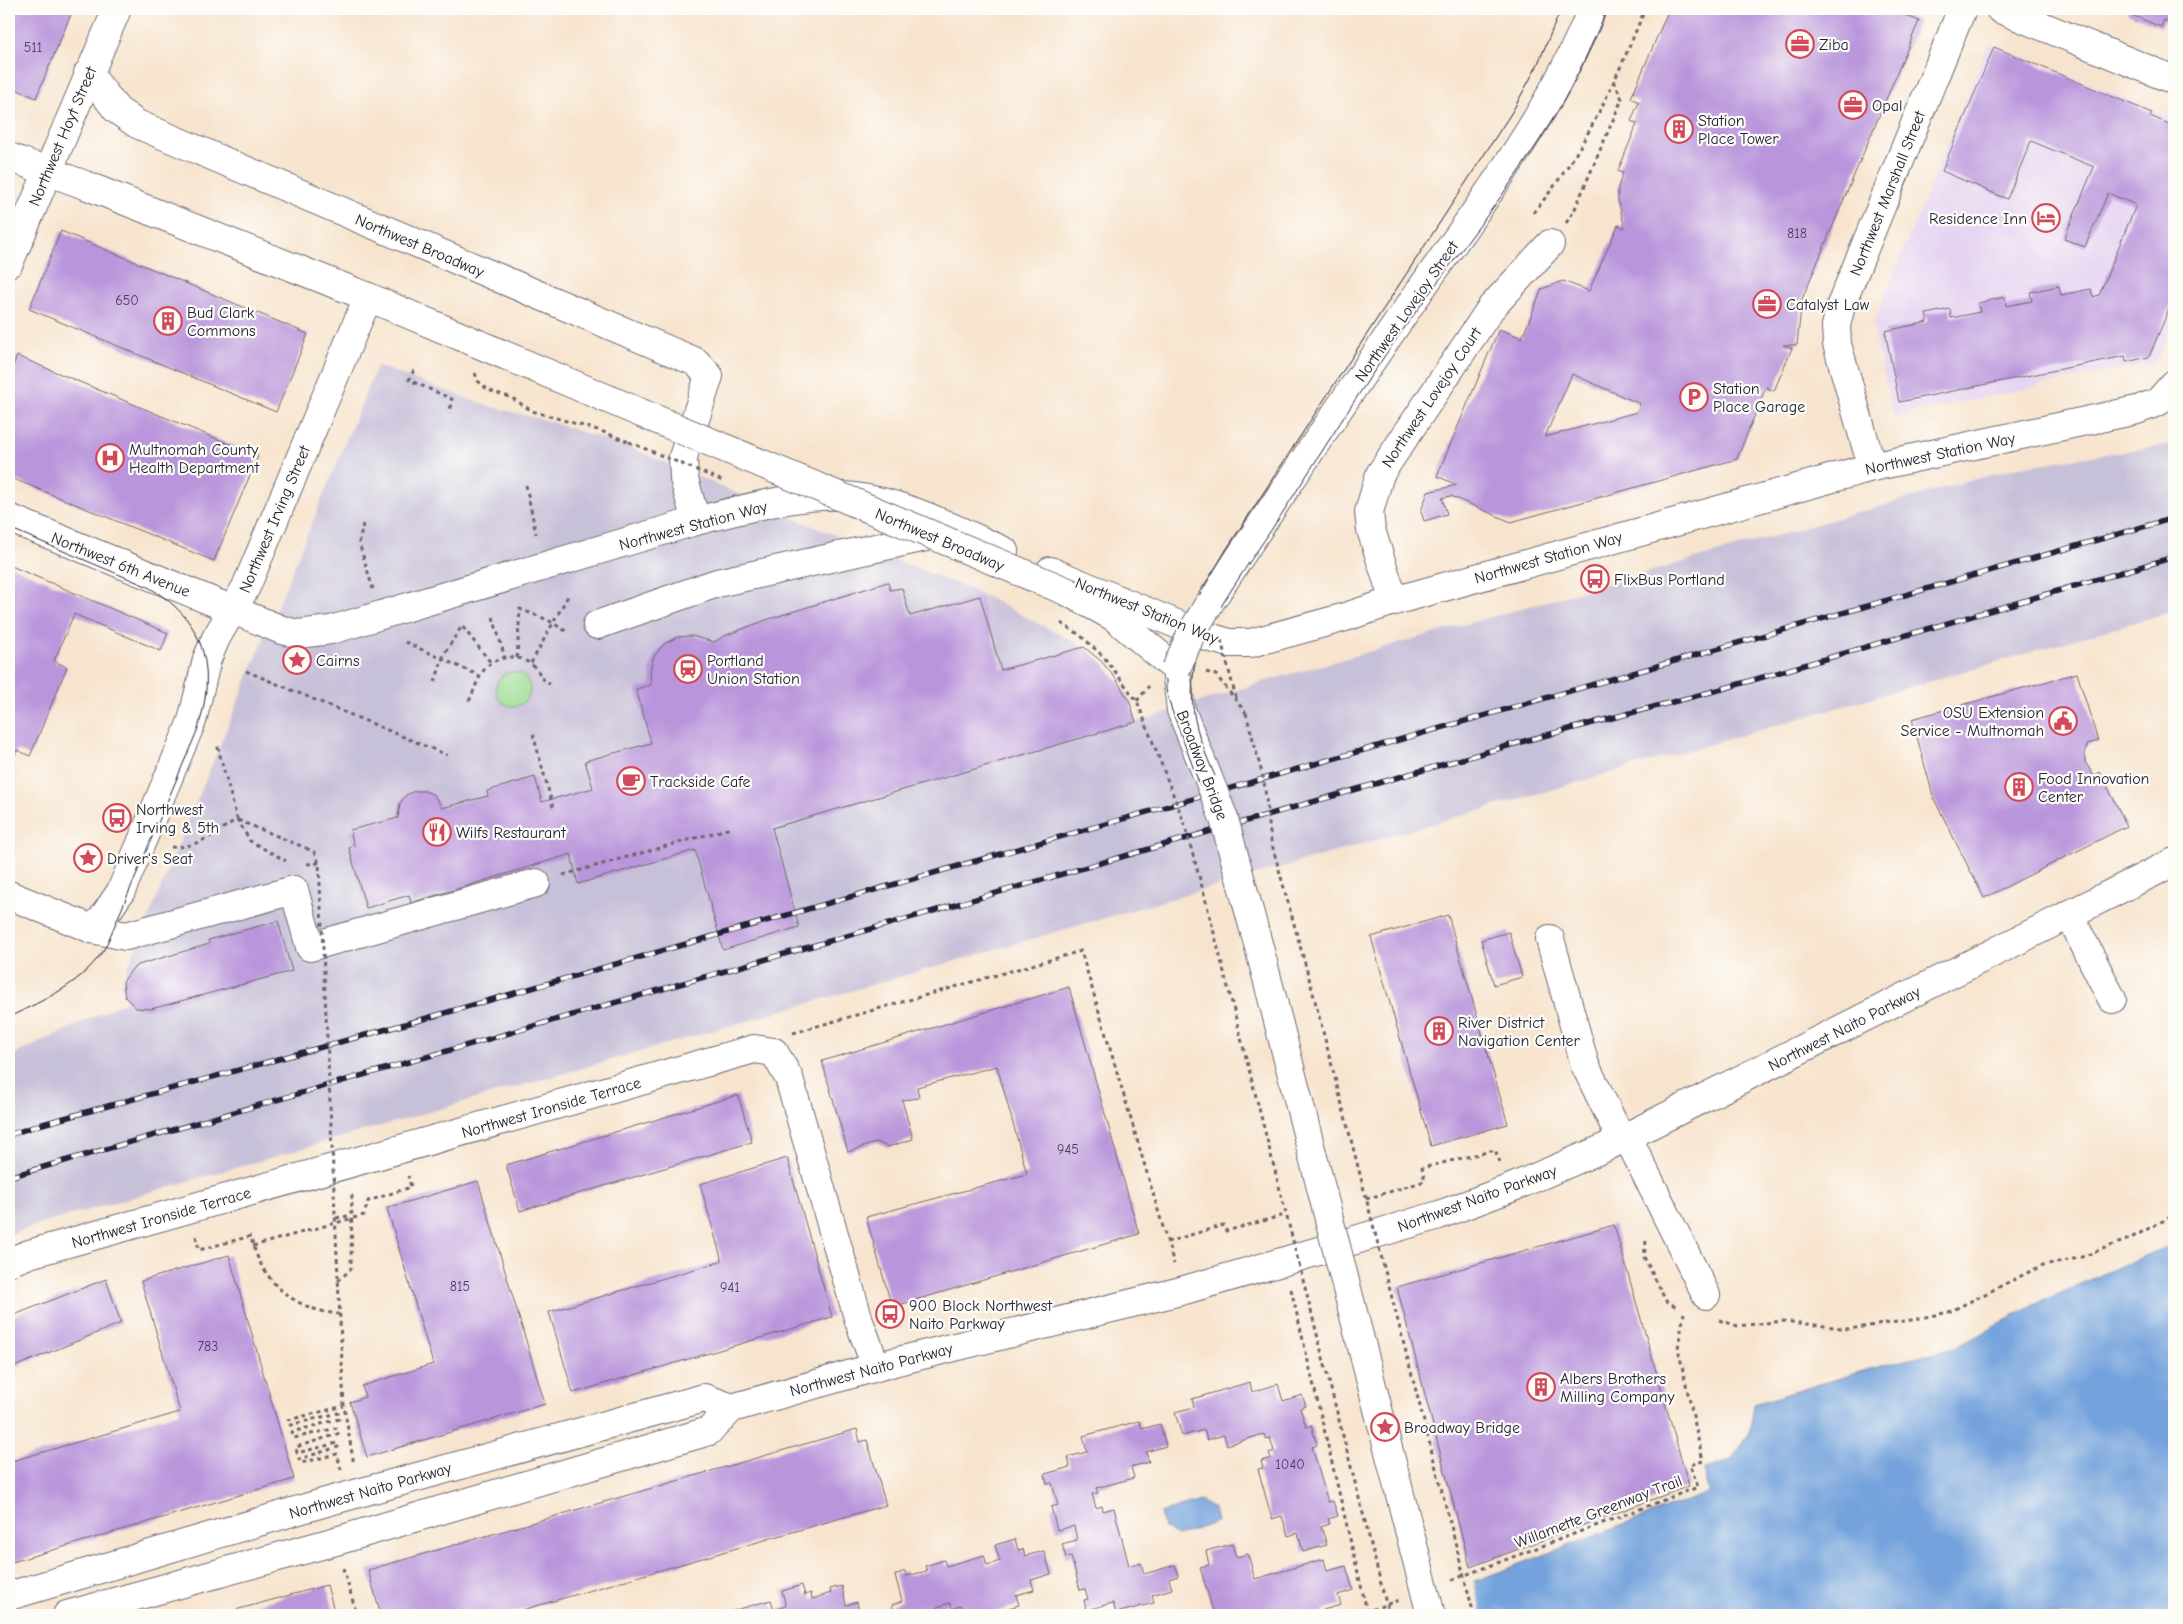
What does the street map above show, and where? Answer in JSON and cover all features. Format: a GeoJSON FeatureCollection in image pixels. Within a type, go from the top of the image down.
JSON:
{"type":"FeatureCollection","features":[{"type":"Feature","properties":{"kind":"street","name":"Northwest Hoyt Street"},"geometry":{"type":"LineString","coordinates":[[9,263],[88,73],[117,9]]}},
{"type":"Feature","properties":{"kind":"street","name":"Northwest Lovejoy Street"},"geometry":{"type":"LineString","coordinates":[[1176,669],[1191,634],[1207,607],[1277,500],[1498,179],[1552,94],[1592,9]]}},
{"type":"Feature","properties":{"kind":"street","name":"Northwest Marshall Street"},"geometry":{"type":"LineString","coordinates":[[1872,467],[1838,344],[1836,326],[1841,305],[1962,9]]}},
{"type":"Feature","properties":{"kind":"street"},"geometry":{"type":"LineString","coordinates":[[2000,9],[2174,80]]}},
{"type":"Feature","properties":{"kind":"street","name":"Northwest Broadway"},"geometry":{"type":"LineString","coordinates":[[88,73],[117,110],[137,124],[696,362],[709,376],[682,457],[684,479],[696,521]]}},
{"type":"Feature","properties":{"kind":"street","name":"Northwest Broadway"},"geometry":{"type":"LineString","coordinates":[[9,157],[368,297],[1068,592],[1118,621],[1176,669]]}},
{"type":"Feature","properties":{"kind":"street","name":"Northwest Lovejoy Court"},"geometry":{"type":"LineString","coordinates":[[1394,600],[1371,530],[1369,512],[1380,474],[1491,308],[1550,244]]}},
{"type":"Feature","properties":{"kind":"street","name":"Northwest Irving Street"},"geometry":{"type":"LineString","coordinates":[[92,929],[102,919],[122,891],[192,721],[207,658],[246,587],[368,297]]}},
{"type":"Feature","properties":{"kind":"street","name":"Northwest Station Way"},"geometry":{"type":"LineString","coordinates":[[232,610],[282,630],[298,634],[331,630],[696,521],[748,508],[833,496],[853,497],[902,508],[1205,636],[1229,643],[1252,643],[1356,614],[1394,600],[1872,467],[2137,410],[2166,393]]}},
{"type":"Feature","properties":{"kind":"street","name":"Northwest 6th Avenue"},"geometry":{"type":"LineString","coordinates":[[9,518],[232,610]]}},
{"type":"Feature","properties":{"kind":"street"},"geometry":{"type":"LineString","coordinates":[[597,625],[718,583],[956,530]]}},
{"type":"Feature","properties":{"kind":"street","name":"Broadway Bridge"},"geometry":{"type":"LineString","coordinates":[[1176,669],[1181,710],[1224,819],[1260,950],[1431,1615]]}},
{"type":"Feature","properties":{"kind":"street","name":"Northwest Naito Parkway"},"geometry":{"type":"LineString","coordinates":[[67,1615],[336,1541],[709,1431],[732,1408],[876,1367],[1181,1291],[1438,1215],[1511,1188],[1624,1138],[2174,862]]}},
{"type":"Feature","properties":{"kind":"street"},"geometry":{"type":"LineString","coordinates":[[9,896],[92,929],[126,936],[294,890],[310,947],[536,883]]}},
{"type":"Feature","properties":{"kind":"street"},"geometry":{"type":"LineString","coordinates":[[2069,914],[2112,999]]}},
{"type":"Feature","properties":{"kind":"street"},"geometry":{"type":"LineString","coordinates":[[1550,939],[1585,1064],[1624,1138],[1703,1309]]}},
{"type":"Feature","properties":{"kind":"street","name":"Northwest Ironside Terrace"},"geometry":{"type":"LineString","coordinates":[[9,1262],[29,1254],[754,1050],[774,1052]]}},
{"type":"Feature","properties":{"kind":"street"},"geometry":{"type":"LineString","coordinates":[[774,1052],[789,1078],[859,1321],[876,1367]]}},
{"type":"Feature","properties":{"kind":"street","name":"Northwest Naito Parkway"},"geometry":{"type":"LineString","coordinates":[[9,1596],[326,1502],[704,1398],[732,1408]]}},
{"type":"Feature","properties":{"kind":"path"},"geometry":{"type":"LineString","coordinates":[[1533,213],[1574,160],[1615,82],[1645,9]]}},
{"type":"Feature","properties":{"kind":"path"},"geometry":{"type":"LineString","coordinates":[[1550,244],[1574,211],[1622,99],[1615,82]]}},
{"type":"Feature","properties":{"kind":"path"},"geometry":{"type":"LineString","coordinates":[[414,370],[409,380],[452,399],[449,413]]}},
{"type":"Feature","properties":{"kind":"path"},"geometry":{"type":"LineString","coordinates":[[532,411],[601,431],[725,482]]}},
{"type":"Feature","properties":{"kind":"path"},"geometry":{"type":"LineString","coordinates":[[526,485],[536,534]]}},
{"type":"Feature","properties":{"kind":"path"},"geometry":{"type":"LineString","coordinates":[[363,524],[359,543],[380,615]]}},
{"type":"Feature","properties":{"kind":"path"},"geometry":{"type":"LineString","coordinates":[[531,664],[568,596]]}},
{"type":"Feature","properties":{"kind":"path"},"geometry":{"type":"LineString","coordinates":[[1207,607],[1225,650],[1237,702]]}},
{"type":"Feature","properties":{"kind":"path"},"geometry":{"type":"LineString","coordinates":[[517,658],[520,609],[553,622],[569,633]]}},
{"type":"Feature","properties":{"kind":"path"},"geometry":{"type":"LineString","coordinates":[[493,617],[505,658]]}},
{"type":"Feature","properties":{"kind":"path"},"geometry":{"type":"LineString","coordinates":[[1059,622],[1080,636],[1104,657],[1137,701],[1171,788],[1196,864],[1389,1615]]}},
{"type":"Feature","properties":{"kind":"path"},"geometry":{"type":"LineString","coordinates":[[435,682],[442,658],[462,626],[491,663]]}},
{"type":"Feature","properties":{"kind":"path"},"geometry":{"type":"LineString","coordinates":[[405,642],[480,676]]}},
{"type":"Feature","properties":{"kind":"path"},"geometry":{"type":"LineString","coordinates":[[469,701],[480,676],[491,663],[505,658],[517,658],[531,664],[539,673],[541,680],[550,684]]}},
{"type":"Feature","properties":{"kind":"path"},"geometry":{"type":"LineString","coordinates":[[1176,669],[1202,671],[1216,675],[1246,713],[1264,781],[1271,840],[1474,1615]]}},
{"type":"Feature","properties":{"kind":"path"},"geometry":{"type":"LineString","coordinates":[[246,671],[447,756]]}},
{"type":"Feature","properties":{"kind":"path"},"geometry":{"type":"LineString","coordinates":[[533,734],[553,807]]}},
{"type":"Feature","properties":{"kind":"path"},"geometry":{"type":"LineString","coordinates":[[217,744],[237,819],[250,841],[291,864]]}},
{"type":"Feature","properties":{"kind":"path"},"geometry":{"type":"LineString","coordinates":[[171,847],[182,848],[195,844],[237,819]]}},
{"type":"Feature","properties":{"kind":"path"},"geometry":{"type":"LineString","coordinates":[[237,819],[314,852],[319,863],[344,1406],[351,1449]]}},
{"type":"Feature","properties":{"kind":"path"},"geometry":{"type":"LineString","coordinates":[[536,883],[731,828]]}},
{"type":"Feature","properties":{"kind":"path"},"geometry":{"type":"LineString","coordinates":[[302,864],[319,863]]}},
{"type":"Feature","properties":{"kind":"path"},"geometry":{"type":"LineString","coordinates":[[774,1052],[785,1036],[1081,950],[1181,1291]]}},
{"type":"Feature","properties":{"kind":"path"},"geometry":{"type":"LineString","coordinates":[[1366,1199],[1425,1181],[1422,1168],[1495,1150]]}},
{"type":"Feature","properties":{"kind":"path"},"geometry":{"type":"LineString","coordinates":[[338,1281],[350,1268],[352,1163]]}},
{"type":"Feature","properties":{"kind":"path"},"geometry":{"type":"LineString","coordinates":[[252,1246],[364,1214],[368,1201],[411,1187]]}},
{"type":"Feature","properties":{"kind":"path"},"geometry":{"type":"LineString","coordinates":[[336,1218],[345,1217],[350,1214],[352,1200]]}},
{"type":"Feature","properties":{"kind":"path"},"geometry":{"type":"LineString","coordinates":[[1167,1242],[1224,1225],[1226,1231],[1285,1215]]}},
{"type":"Feature","properties":{"kind":"path"},"geometry":{"type":"LineString","coordinates":[[1642,1232],[1646,1241],[1644,1257],[1666,1301],[1684,1311],[1703,1309],[1738,1326],[1784,1321],[1849,1329],[1911,1320],[1949,1312],[2043,1265],[2079,1258],[2129,1239],[2174,1216]]}},
{"type":"Feature","properties":{"kind":"path"},"geometry":{"type":"LineString","coordinates":[[200,1250],[250,1236],[255,1258],[267,1277],[283,1292],[320,1312],[339,1314]]}},
{"type":"Feature","properties":{"kind":"path"},"geometry":{"type":"LineString","coordinates":[[1285,1261],[1368,1612]]}},
{"type":"Feature","properties":{"kind":"path","name":"Willamette Greenway Trail"},"geometry":{"type":"LineString","coordinates":[[1446,1582],[1698,1487],[1690,1465],[1703,1461],[1678,1348],[1684,1311]]}},
{"type":"Feature","properties":{"kind":"path"},"geometry":{"type":"LineString","coordinates":[[341,1470],[337,1454],[301,1463],[300,1458],[338,1447],[337,1443],[297,1453],[296,1447],[338,1434],[337,1428],[294,1438],[292,1432],[339,1419],[338,1413],[290,1425],[288,1420],[344,1406]]}},
{"type":"Feature","properties":{"kind":"path"},"geometry":{"type":"LineString","coordinates":[[342,1563],[357,1615]]}},
{"type":"Feature","properties":{"kind":"path"},"geometry":{"type":"LineString","coordinates":[[1357,1615],[1402,1598]]}},
{"type":"Feature","properties":{"kind":"shaded area","name":"Residence Inn"},"geometry":{"type":"Polygon","coordinates":[[[1989,43],[2174,119],[2174,317],[2156,362],[1893,416],[1873,324],[1989,43]]]}},
{"type":"Feature","properties":{"kind":"shaded area"},"geometry":{"type":"Polygon","coordinates":[[[377,366],[492,407],[544,420],[629,447],[805,523],[979,593],[1084,647],[1101,661],[1116,679],[1129,700],[1136,722],[1259,683],[2018,467],[2174,444],[2174,611],[43,1223],[9,1235],[9,1057],[127,1001],[121,984],[377,366]]]}},
{"type":"Feature","properties":{"kind":"green space"},"geometry":{"type":"Polygon","coordinates":[[[513,672],[525,677],[530,689],[525,701],[513,706],[501,701],[496,689],[501,677],[513,672]]]}},
{"type":"Feature","properties":{"kind":"water"},"geometry":{"type":"Polygon","coordinates":[[[2174,1244],[2174,1615],[1385,1615],[1708,1493],[1704,1470],[1731,1460],[1749,1435],[1754,1404],[1866,1370],[1951,1349],[2019,1312],[2174,1244]]]}},
{"type":"Feature","properties":{"kind":"water"},"geometry":{"type":"Polygon","coordinates":[[[1200,1501],[1214,1509],[1217,1522],[1177,1536],[1164,1528],[1160,1513],[1200,1501]]]}},
{"type":"Feature","properties":{"kind":"pier"},"geometry":{"type":"Polygon","coordinates":[[[1473,1579],[1482,1615],[1386,1615],[1386,1612],[1473,1579]]]}},
{"type":"Feature","properties":{"kind":"building"},"geometry":{"type":"Polygon","coordinates":[[[9,9],[73,9],[36,98],[9,86],[9,9]]]}},
{"type":"Feature","properties":{"kind":"building"},"geometry":{"type":"Polygon","coordinates":[[[1669,9],[1891,9],[1919,21],[1802,299],[1797,345],[1783,345],[1792,348],[1774,391],[1766,387],[1737,459],[1511,522],[1451,496],[1442,498],[1447,514],[1424,521],[1421,511],[1428,492],[1457,485],[1437,476],[1499,329],[1522,338],[1542,289],[1563,281],[1589,291],[1618,225],[1625,228],[1618,200],[1618,187],[1623,173],[1618,171],[1637,124],[1631,121],[1639,102],[1631,98],[1669,9]],[[1572,374],[1545,437],[1637,412],[1640,404],[1572,374]]]}},
{"type":"Feature","properties":{"kind":"building"},"geometry":{"type":"Polygon","coordinates":[[[2129,9],[2174,9],[2174,24],[2164,20],[2161,27],[2127,13],[2129,9]]]}},
{"type":"Feature","properties":{"kind":"building"},"geometry":{"type":"Polygon","coordinates":[[[1994,47],[2152,113],[2150,116],[2174,126],[2174,297],[2149,357],[2126,362],[2125,356],[1899,402],[1885,331],[1928,322],[1926,314],[1950,309],[1951,318],[1980,312],[1978,303],[2005,297],[2006,306],[2032,301],[2030,292],[2059,286],[2061,295],[2091,289],[2093,297],[2099,295],[2136,205],[2108,193],[2085,247],[2064,239],[2094,167],[2031,141],[2007,199],[1942,171],[1994,47]]]}},
{"type":"Feature","properties":{"kind":"building","name":"Bud Clark Commons"},"geometry":{"type":"Polygon","coordinates":[[[61,231],[308,334],[276,412],[29,309],[61,231]]]}},
{"type":"Feature","properties":{"kind":"building"},"geometry":{"type":"Polygon","coordinates":[[[17,356],[258,456],[214,561],[9,477],[9,375],[17,356]]]}},
{"type":"Feature","properties":{"kind":"building"},"geometry":{"type":"Polygon","coordinates":[[[9,565],[168,633],[161,651],[74,614],[54,661],[67,667],[30,756],[17,750],[9,769],[9,565]]]}},
{"type":"Feature","properties":{"kind":"building","name":"Portland Union Station"},"geometry":{"type":"Polygon","coordinates":[[[888,582],[890,590],[902,588],[910,616],[980,596],[1001,670],[1084,647],[1101,661],[1116,679],[1129,700],[1136,722],[772,828],[799,927],[723,950],[695,850],[578,884],[571,854],[411,903],[409,895],[366,908],[349,848],[354,846],[350,830],[398,818],[400,803],[406,795],[415,791],[425,791],[434,795],[442,808],[488,796],[487,791],[535,777],[542,802],[593,788],[585,761],[651,743],[636,689],[651,685],[650,670],[654,656],[664,644],[677,637],[692,636],[714,642],[724,636],[769,619],[888,582]]]}},
{"type":"Feature","properties":{"kind":"building","name":"Food Innovation Center"},"geometry":{"type":"Polygon","coordinates":[[[2077,673],[2098,741],[2088,744],[2085,751],[2085,762],[2094,776],[2100,772],[2127,826],[1984,898],[1934,799],[1912,719],[2077,673]]]}},
{"type":"Feature","properties":{"kind":"building","name":"River District Navigation Center"},"geometry":{"type":"Polygon","coordinates":[[[1448,915],[1508,1124],[1431,1146],[1371,937],[1448,915]]]}},
{"type":"Feature","properties":{"kind":"building"},"geometry":{"type":"Polygon","coordinates":[[[278,921],[292,971],[151,1009],[136,1008],[125,997],[123,982],[132,969],[138,965],[209,944],[208,940],[278,921]]]}},
{"type":"Feature","properties":{"kind":"building"},"geometry":{"type":"Polygon","coordinates":[[[1509,932],[1522,977],[1494,985],[1481,940],[1509,932]]]}},
{"type":"Feature","properties":{"kind":"building"},"geometry":{"type":"Polygon","coordinates":[[[1069,987],[1139,1234],[892,1307],[866,1217],[1027,1174],[997,1066],[917,1087],[919,1098],[902,1100],[913,1139],[888,1147],[877,1142],[848,1152],[822,1061],[1069,987]]]}},
{"type":"Feature","properties":{"kind":"building"},"geometry":{"type":"Polygon","coordinates":[[[738,1095],[752,1142],[520,1211],[506,1165],[738,1095]]]}},
{"type":"Feature","properties":{"kind":"building"},"geometry":{"type":"Polygon","coordinates":[[[787,1158],[832,1317],[573,1393],[549,1312],[722,1261],[700,1184],[787,1158]]]}},
{"type":"Feature","properties":{"kind":"building"},"geometry":{"type":"Polygon","coordinates":[[[478,1181],[545,1404],[367,1457],[350,1402],[365,1397],[362,1386],[433,1364],[387,1208],[478,1181]]]}},
{"type":"Feature","properties":{"kind":"building","name":"Albers Brothers Milling Company"},"geometry":{"type":"Polygon","coordinates":[[[1614,1225],[1689,1486],[1470,1567],[1397,1287],[1614,1225]]]}},
{"type":"Feature","properties":{"kind":"building"},"geometry":{"type":"Polygon","coordinates":[[[229,1255],[294,1479],[9,1563],[9,1462],[180,1412],[141,1281],[229,1255]]]}},
{"type":"Feature","properties":{"kind":"building"},"geometry":{"type":"Polygon","coordinates":[[[106,1279],[121,1323],[9,1369],[9,1317],[106,1279]]]}},
{"type":"Feature","properties":{"kind":"building"},"geometry":{"type":"Polygon","coordinates":[[[1250,1382],[1252,1392],[1278,1384],[1283,1401],[1302,1395],[1306,1406],[1300,1408],[1306,1427],[1311,1425],[1317,1445],[1312,1447],[1328,1502],[1333,1501],[1338,1516],[1328,1519],[1330,1524],[1321,1527],[1327,1545],[1303,1552],[1298,1533],[1288,1536],[1282,1516],[1272,1519],[1258,1469],[1263,1468],[1261,1461],[1271,1458],[1269,1453],[1274,1451],[1270,1438],[1265,1439],[1264,1434],[1227,1445],[1224,1435],[1207,1440],[1204,1430],[1182,1436],[1175,1412],[1194,1407],[1192,1399],[1250,1382]]]}},
{"type":"Feature","properties":{"kind":"building"},"geometry":{"type":"Polygon","coordinates":[[[1139,1421],[1142,1429],[1160,1424],[1166,1446],[1146,1452],[1149,1462],[1131,1467],[1134,1478],[1096,1488],[1098,1493],[1092,1494],[1096,1508],[1102,1506],[1103,1511],[1114,1508],[1129,1566],[1141,1563],[1144,1574],[1175,1565],[1178,1576],[1169,1579],[1172,1589],[1152,1595],[1154,1603],[1116,1613],[1113,1603],[1086,1610],[1084,1600],[1088,1599],[1085,1589],[1080,1590],[1071,1556],[1066,1558],[1062,1544],[1077,1540],[1074,1526],[1057,1530],[1051,1507],[1058,1505],[1052,1483],[1047,1484],[1045,1474],[1070,1467],[1068,1457],[1087,1452],[1083,1436],[1139,1421]]]}},
{"type":"Feature","properties":{"kind":"building"},"geometry":{"type":"Polygon","coordinates":[[[857,1429],[860,1442],[867,1440],[886,1505],[505,1615],[381,1615],[368,1570],[857,1429]]]}},
{"type":"Feature","properties":{"kind":"building"},"geometry":{"type":"Polygon","coordinates":[[[1015,1539],[1018,1550],[1023,1549],[1025,1556],[1044,1551],[1051,1574],[1031,1580],[1034,1590],[1016,1595],[1019,1605],[985,1615],[980,1615],[978,1612],[964,1615],[961,1606],[952,1608],[950,1603],[937,1607],[939,1615],[895,1615],[892,1605],[902,1601],[895,1575],[905,1571],[906,1576],[927,1571],[925,1566],[944,1560],[946,1566],[984,1555],[987,1565],[1000,1561],[995,1545],[1015,1539]]]}},
{"type":"Feature","properties":{"kind":"building"},"geometry":{"type":"Polygon","coordinates":[[[1232,1544],[1236,1557],[1248,1554],[1255,1579],[1324,1559],[1327,1571],[1346,1566],[1353,1590],[1338,1595],[1341,1605],[1323,1610],[1324,1615],[1236,1615],[1235,1611],[1214,1615],[1200,1567],[1209,1565],[1206,1551],[1232,1544]]]}},
{"type":"Feature","properties":{"kind":"building"},"geometry":{"type":"Polygon","coordinates":[[[327,1585],[335,1615],[217,1615],[327,1585]]]}},
{"type":"Feature","properties":{"kind":"building"},"geometry":{"type":"Polygon","coordinates":[[[802,1585],[805,1595],[811,1593],[812,1599],[831,1593],[830,1589],[842,1586],[846,1605],[857,1602],[860,1615],[734,1615],[732,1611],[771,1600],[774,1610],[786,1606],[782,1591],[802,1585]]]}},
{"type":"Feature","properties":{"kind":"tram line"},"geometry":{"type":"LineString","coordinates":[[1424,1615],[1229,863],[1171,708],[1166,690],[1166,665],[1176,635],[1226,550],[1512,112],[1537,66],[1561,9]]}},
{"type":"Feature","properties":{"kind":"tram line"},"geometry":{"type":"LineString","coordinates":[[1438,1615],[1229,812],[1197,727],[1193,709],[1192,690],[1194,669],[1198,652],[1218,612],[1355,400],[1402,331],[1520,170],[1556,114],[1596,36],[1607,9]]}},
{"type":"Feature","properties":{"kind":"tram line"},"geometry":{"type":"LineString","coordinates":[[9,528],[146,586],[166,599],[182,613],[194,630],[202,647],[206,666],[206,687],[197,731],[106,946],[87,970],[63,989],[9,1017]]}},
{"type":"Feature","properties":{"kind":"railway"},"geometry":{"type":"LineString","coordinates":[[9,1135],[39,1125],[438,1015],[2174,518]]}},
{"type":"Feature","properties":{"kind":"railway"},"geometry":{"type":"LineString","coordinates":[[9,1177],[1528,740],[1722,689],[2174,557]]}},
{"type":"Feature","properties":{"kind":"place","name":"Ziba"},"geometry":{"type":"Point","coordinates":[1800,44]}},
{"type":"Feature","properties":{"kind":"place","name":"Opal"},"geometry":{"type":"Point","coordinates":[1853,105]}},
{"type":"Feature","properties":{"kind":"place","name":"Station Place Tower"},"geometry":{"type":"Point","coordinates":[1679,129]}},
{"type":"Feature","properties":{"kind":"place","name":"Residence Inn"},"geometry":{"type":"Point","coordinates":[2046,218]}},
{"type":"Feature","properties":{"kind":"place","name":"Catalyst Law"},"geometry":{"type":"Point","coordinates":[1767,304]}},
{"type":"Feature","properties":{"kind":"place","name":"Bud Clark Commons"},"geometry":{"type":"Point","coordinates":[168,321]}},
{"type":"Feature","properties":{"kind":"place","name":"Station Place Garage"},"geometry":{"type":"Point","coordinates":[1694,397]}},
{"type":"Feature","properties":{"kind":"place","name":"Multnomah County Health Department"},"geometry":{"type":"Point","coordinates":[110,458]}},
{"type":"Feature","properties":{"kind":"place","name":"FlixBus Portland"},"geometry":{"type":"Point","coordinates":[1595,579]}},
{"type":"Feature","properties":{"kind":"place","name":"Cairns"},"geometry":{"type":"Point","coordinates":[297,660]}},
{"type":"Feature","properties":{"kind":"place","name":"Portland Union Station"},"geometry":{"type":"Point","coordinates":[688,669]}},
{"type":"Feature","properties":{"kind":"place","name":"OSU Extension Service - Multnomah"},"geometry":{"type":"Point","coordinates":[2063,721]}},
{"type":"Feature","properties":{"kind":"place","name":"Trackside Cafe"},"geometry":{"type":"Point","coordinates":[631,781]}},
{"type":"Feature","properties":{"kind":"place","name":"Food Innovation Center"},"geometry":{"type":"Point","coordinates":[2019,787]}},
{"type":"Feature","properties":{"kind":"place","name":"Northwest Irving & 5th"},"geometry":{"type":"Point","coordinates":[117,818]}},
{"type":"Feature","properties":{"kind":"place","name":"Wilfs Restaurant"},"geometry":{"type":"Point","coordinates":[437,832]}},
{"type":"Feature","properties":{"kind":"place","name":"Driver's Seat"},"geometry":{"type":"Point","coordinates":[88,858]}},
{"type":"Feature","properties":{"kind":"place","name":"River District Navigation Center"},"geometry":{"type":"Point","coordinates":[1439,1031]}},
{"type":"Feature","properties":{"kind":"place","name":"900 Block Northwest Naito Parkway"},"geometry":{"type":"Point","coordinates":[890,1314]}},
{"type":"Feature","properties":{"kind":"place","name":"Albers Brothers Milling Company"},"geometry":{"type":"Point","coordinates":[1541,1387]}},
{"type":"Feature","properties":{"kind":"place","name":"Broadway Bridge"},"geometry":{"type":"Point","coordinates":[1385,1427]}}]}
